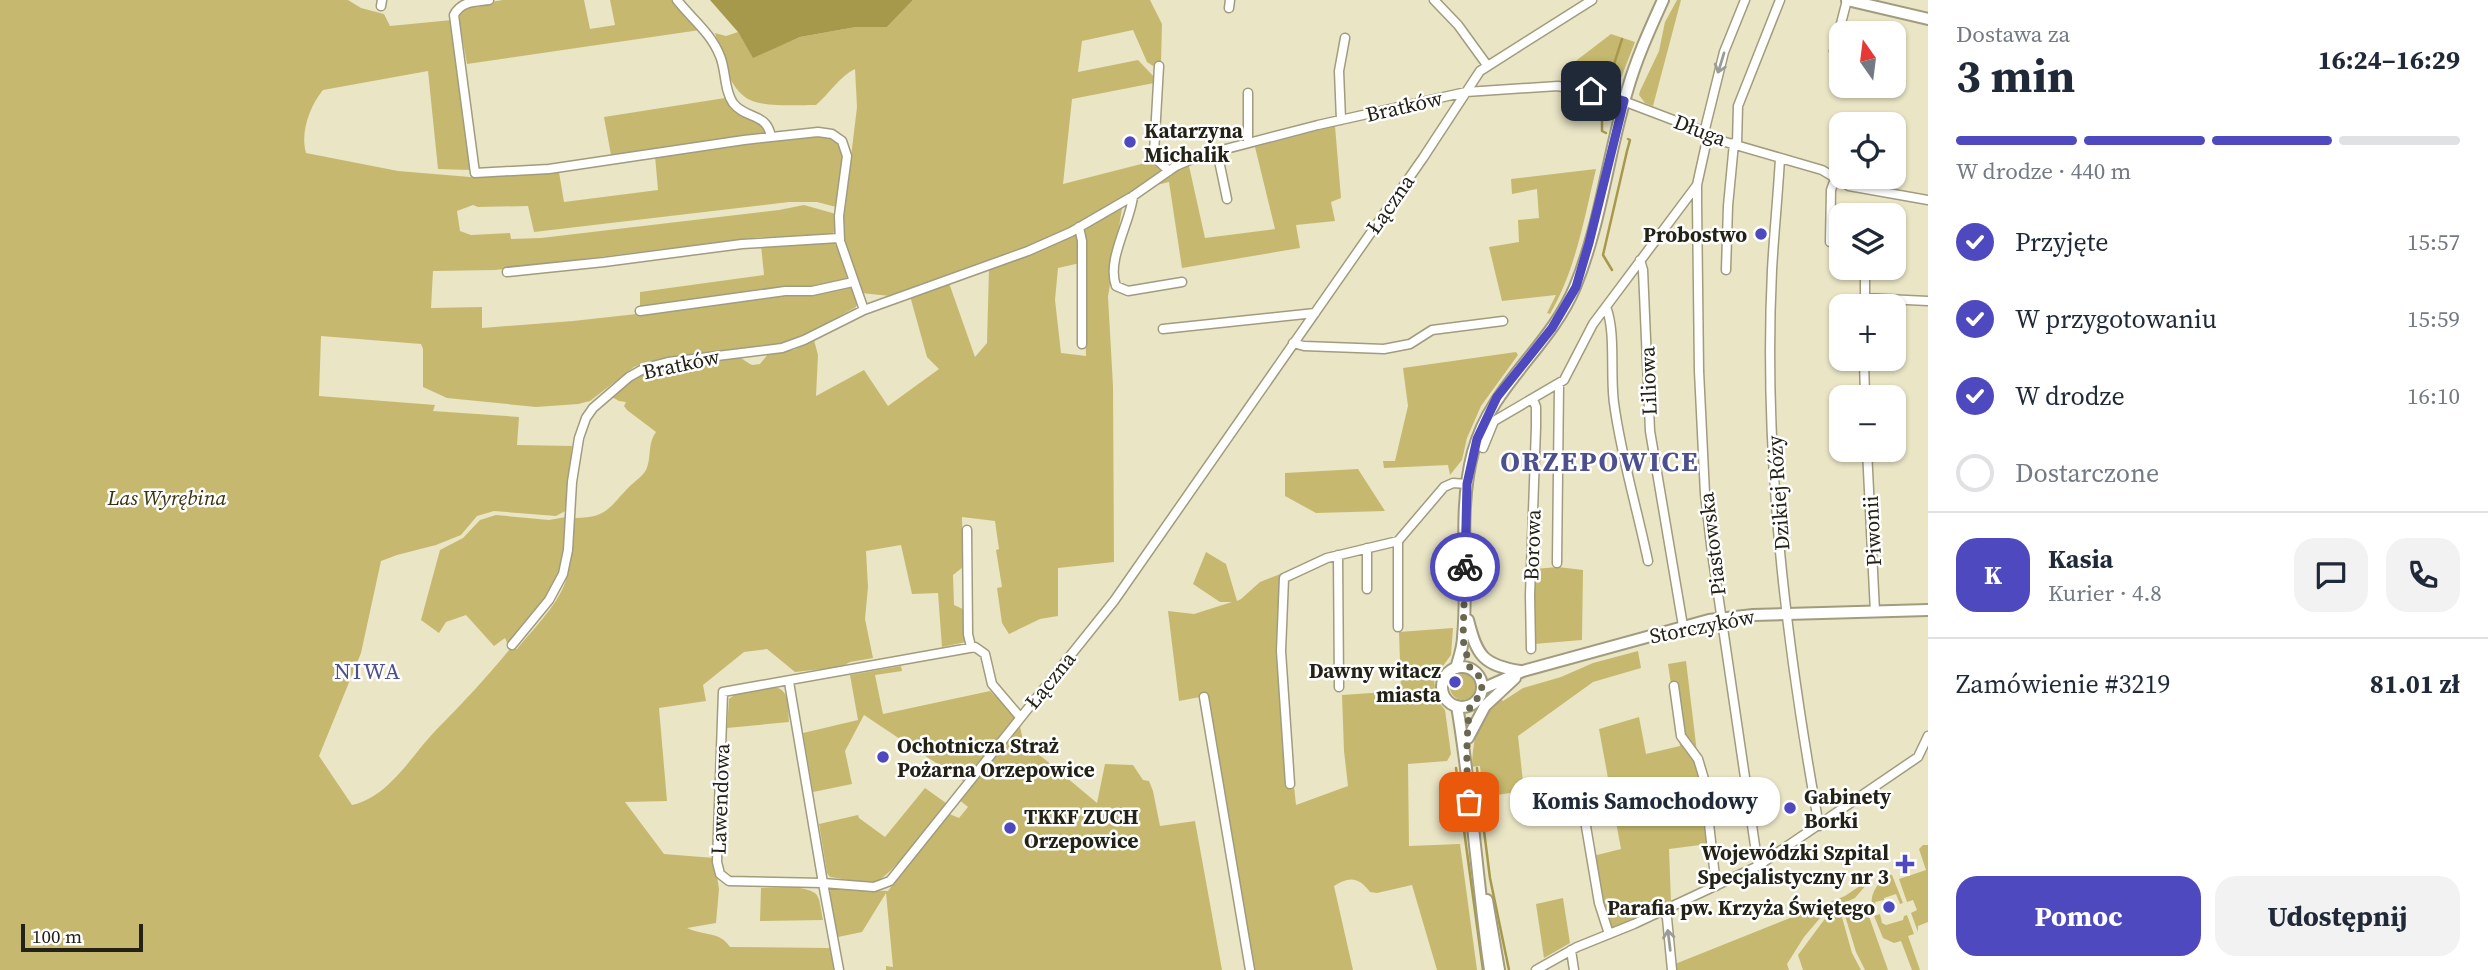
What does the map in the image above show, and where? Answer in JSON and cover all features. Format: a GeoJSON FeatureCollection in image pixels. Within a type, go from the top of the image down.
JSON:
{"type":"FeatureCollection","features":[{"type":"Feature","properties":{"kind":"main road"},"geometry":{"type":"LineString","coordinates":[[1457,668],[1463,640],[1467,484],[1477,439],[1492,406],[1552,328],[1576,287],[1624,101],[1639,56],[1664,0]]}},
{"type":"Feature","properties":{"kind":"main road"},"geometry":{"type":"LineString","coordinates":[[1847,0],[1874,3],[1928,19]]}},
{"type":"Feature","properties":{"kind":"main road"},"geometry":{"type":"LineString","coordinates":[[1464,603],[1473,642],[1480,654],[1499,667],[1522,671]]}},
{"type":"Feature","properties":{"kind":"main road","name":"Storczyków"},"geometry":{"type":"LineString","coordinates":[[1480,677],[1522,671],[1683,626],[1722,618],[1928,610]]}},
{"type":"Feature","properties":{"kind":"main road"},"geometry":{"type":"LineString","coordinates":[[1463,640],[1470,668],[1480,677],[1482,689],[1478,699],[1470,705],[1457,706],[1447,699],[1443,689],[1445,677],[1457,668],[1470,668]]}},
{"type":"Feature","properties":{"kind":"main road"},"geometry":{"type":"LineString","coordinates":[[1468,738],[1485,706],[1522,671]]}},
{"type":"Feature","properties":{"kind":"main road","name":"Storczyków"},"geometry":{"type":"LineString","coordinates":[[1482,689],[1522,671]]}},
{"type":"Feature","properties":{"kind":"main road"},"geometry":{"type":"LineString","coordinates":[[1466,753],[1470,705]]}},
{"type":"Feature","properties":{"kind":"main road"},"geometry":{"type":"LineString","coordinates":[[1457,706],[1466,753],[1490,970]]}},
{"type":"Feature","properties":{"kind":"main road"},"geometry":{"type":"LineString","coordinates":[[1481,880],[1492,924],[1499,970]]}},
{"type":"Feature","properties":{"kind":"street"},"geometry":{"type":"LineString","coordinates":[[489,0],[466,4],[458,8],[454,15],[475,173],[549,169],[771,137],[825,132],[838,136],[847,159],[839,216],[839,238],[864,310]]}},
{"type":"Feature","properties":{"kind":"street"},"geometry":{"type":"LineString","coordinates":[[677,0],[704,29],[720,54],[734,104],[765,121],[771,137]]}},
{"type":"Feature","properties":{"kind":"street"},"geometry":{"type":"LineString","coordinates":[[1434,0],[1458,25],[1487,65]]}},
{"type":"Feature","properties":{"kind":"street","name":"Łączna"},"geometry":{"type":"LineString","coordinates":[[823,883],[874,887],[890,881],[1114,601],[1480,71],[1592,0]]}},
{"type":"Feature","properties":{"kind":"street","name":"Piastowska"},"geometry":{"type":"LineString","coordinates":[[1745,0],[1724,52],[1697,185],[1699,371],[1712,553],[1758,866]]}},
{"type":"Feature","properties":{"kind":"street"},"geometry":{"type":"LineString","coordinates":[[1726,270],[1728,206],[1738,106],[1780,0]]}},
{"type":"Feature","properties":{"kind":"street"},"geometry":{"type":"LineString","coordinates":[[1842,21],[1847,0]]}},
{"type":"Feature","properties":{"kind":"street","name":"Bratków"},"geometry":{"type":"LineString","coordinates":[[1341,120],[1339,71],[1345,38]]}},
{"type":"Feature","properties":{"kind":"street"},"geometry":{"type":"LineString","coordinates":[[1159,66],[1154,153],[1156,159],[1169,171]]}},
{"type":"Feature","properties":{"kind":"street","name":"Długa"},"geometry":{"type":"LineString","coordinates":[[1466,92],[1558,86],[1596,92],[1706,134],[1822,170],[1829,175]]}},
{"type":"Feature","properties":{"kind":"street","name":"Bratków"},"geometry":{"type":"LineString","coordinates":[[512,645],[549,600],[563,574],[568,550],[576,453],[586,418],[593,408],[622,382],[645,368],[668,362],[782,348],[804,340],[864,310],[1028,251],[1079,227],[1192,158],[1466,92]]}},
{"type":"Feature","properties":{"kind":"street"},"geometry":{"type":"LineString","coordinates":[[1248,93],[1248,143]]}},
{"type":"Feature","properties":{"kind":"street"},"geometry":{"type":"LineString","coordinates":[[1217,151],[1227,198]]}},
{"type":"Feature","properties":{"kind":"street","name":"Dzikiej Róży"},"geometry":{"type":"LineString","coordinates":[[1780,158],[1772,271],[1776,501],[1798,697],[1819,826]]}},
{"type":"Feature","properties":{"kind":"street"},"geometry":{"type":"LineString","coordinates":[[1483,449],[1494,421],[1559,384],[1568,375],[1586,337],[1606,307],[1697,185]]}},
{"type":"Feature","properties":{"kind":"street","name":"Długa"},"geometry":{"type":"LineString","coordinates":[[1866,189],[1928,200]]}},
{"type":"Feature","properties":{"kind":"street"},"geometry":{"type":"LineString","coordinates":[[1133,196],[1115,265],[1116,286],[1131,291],[1182,282]]}},
{"type":"Feature","properties":{"kind":"street"},"geometry":{"type":"LineString","coordinates":[[1079,227],[1082,241],[1082,344]]}},
{"type":"Feature","properties":{"kind":"street"},"geometry":{"type":"LineString","coordinates":[[507,272],[743,244],[839,238]]}},
{"type":"Feature","properties":{"kind":"street","name":"Liliowa"},"geometry":{"type":"LineString","coordinates":[[1640,260],[1643,270],[1650,430],[1683,626]]}},
{"type":"Feature","properties":{"kind":"street"},"geometry":{"type":"LineString","coordinates":[[640,311],[785,291],[812,291],[853,282]]}},
{"type":"Feature","properties":{"kind":"street"},"geometry":{"type":"LineString","coordinates":[[1906,301],[1928,301]]}},
{"type":"Feature","properties":{"kind":"street"},"geometry":{"type":"LineString","coordinates":[[1606,307],[1611,325],[1616,418],[1648,561]]}},
{"type":"Feature","properties":{"kind":"street"},"geometry":{"type":"LineString","coordinates":[[1163,329],[1315,313]]}},
{"type":"Feature","properties":{"kind":"street"},"geometry":{"type":"LineString","coordinates":[[1293,344],[1384,349],[1410,344],[1432,330],[1503,321]]}},
{"type":"Feature","properties":{"kind":"street","name":"Borowa"},"geometry":{"type":"LineString","coordinates":[[1556,563],[1559,384]]}},
{"type":"Feature","properties":{"kind":"street","name":"Borowa"},"geometry":{"type":"LineString","coordinates":[[1531,649],[1530,595],[1536,427],[1536,407],[1533,399]]}},
{"type":"Feature","properties":{"kind":"street","name":"Piwonii"},"geometry":{"type":"LineString","coordinates":[[1868,462],[1875,612]]}},
{"type":"Feature","properties":{"kind":"street"},"geometry":{"type":"LineString","coordinates":[[1290,784],[1281,651],[1284,578],[1327,558],[1398,541],[1445,486],[1452,483],[1467,484]]}},
{"type":"Feature","properties":{"kind":"street"},"geometry":{"type":"LineString","coordinates":[[967,530],[968,634],[971,647],[978,648],[985,654],[992,684],[1020,717]]}},
{"type":"Feature","properties":{"kind":"street"},"geometry":{"type":"LineString","coordinates":[[1398,541],[1398,627]]}},
{"type":"Feature","properties":{"kind":"street"},"geometry":{"type":"LineString","coordinates":[[1367,548],[1367,589]]}},
{"type":"Feature","properties":{"kind":"street"},"geometry":{"type":"LineString","coordinates":[[1338,555],[1339,687]]}},
{"type":"Feature","properties":{"kind":"street","name":"Lawendowa"},"geometry":{"type":"LineString","coordinates":[[823,883],[734,882],[722,876],[718,867],[723,692],[971,647]]}},
{"type":"Feature","properties":{"kind":"street"},"geometry":{"type":"LineString","coordinates":[[789,682],[839,970]]}},
{"type":"Feature","properties":{"kind":"street"},"geometry":{"type":"LineString","coordinates":[[1674,686],[1681,736],[1701,765],[1716,886]]}},
{"type":"Feature","properties":{"kind":"street"},"geometry":{"type":"LineString","coordinates":[[1205,697],[1250,970]]}},
{"type":"Feature","properties":{"kind":"street"},"geometry":{"type":"LineString","coordinates":[[1536,970],[1570,950],[1758,866],[1918,757],[1928,736]]}},
{"type":"Feature","properties":{"kind":"street"},"geometry":{"type":"LineString","coordinates":[[1579,785],[1599,903],[1609,934]]}},
{"type":"Feature","properties":{"kind":"street"},"geometry":{"type":"LineString","coordinates":[[1664,910],[1672,970]]}},
{"type":"Feature","properties":{"kind":"street"},"geometry":{"type":"LineString","coordinates":[[1570,950],[1574,970]]}},
{"type":"Feature","properties":{"kind":"green space","name":"Las Wyrębina"},"geometry":{"type":"Polygon","coordinates":[[[0,0],[348,0],[361,8],[384,14],[390,26],[452,20],[471,170],[438,169],[428,71],[323,90],[307,120],[304,137],[306,153],[398,171],[470,177],[559,172],[564,202],[658,190],[655,156],[804,136],[826,135],[839,141],[843,155],[836,207],[817,202],[789,202],[534,232],[528,206],[473,205],[457,211],[460,231],[471,235],[510,233],[511,239],[541,238],[804,205],[836,214],[835,231],[830,236],[761,237],[495,270],[433,271],[431,308],[482,307],[482,328],[691,308],[851,287],[856,307],[788,345],[659,359],[634,367],[590,401],[536,407],[447,398],[423,387],[421,344],[321,336],[319,396],[435,405],[433,411],[519,417],[517,445],[572,446],[567,510],[556,516],[494,511],[477,516],[461,535],[381,561],[361,653],[319,756],[352,805],[365,801],[388,785],[510,649],[517,649],[544,618],[565,583],[575,518],[595,516],[607,510],[646,470],[651,441],[656,432],[627,410],[624,406],[626,402],[612,397],[629,381],[648,371],[704,360],[738,357],[752,365],[760,364],[769,353],[794,350],[814,340],[818,355],[816,396],[864,370],[888,406],[939,369],[927,357],[910,296],[949,283],[975,357],[987,343],[989,269],[1050,246],[1078,232],[1080,263],[1058,268],[1055,300],[1061,353],[1086,356],[1083,230],[1122,208],[1108,297],[1113,386],[1114,562],[1058,568],[1058,616],[1040,619],[1009,634],[1002,623],[997,588],[1002,587],[995,521],[962,517],[963,567],[953,575],[954,605],[965,610],[966,642],[942,647],[938,593],[912,594],[901,545],[866,551],[868,587],[865,619],[873,658],[850,662],[841,667],[795,672],[767,649],[744,652],[703,685],[706,701],[659,708],[667,801],[625,802],[664,854],[714,858],[719,889],[716,923],[687,928],[721,938],[730,947],[830,948],[834,970],[0,970],[0,0]]]}},
{"type":"Feature","properties":{"kind":"green space"},"geometry":{"type":"Polygon","coordinates":[[[503,0],[584,0],[590,29],[615,25],[610,0],[675,0],[700,30],[467,64],[458,14],[467,6],[503,0]]]}},
{"type":"Feature","properties":{"kind":"green space"},"geometry":{"type":"Polygon","coordinates":[[[913,0],[1150,0],[1162,24],[1161,63],[1153,66],[1147,62],[1133,30],[1082,41],[1078,72],[1138,60],[1156,79],[1154,83],[1072,99],[1063,184],[1149,162],[1165,171],[1127,196],[1046,240],[890,296],[861,293],[853,275],[842,231],[857,107],[855,69],[844,76],[816,105],[779,105],[751,101],[734,84],[715,33],[726,36],[738,32],[753,57],[800,37],[856,27],[887,27],[913,0]]]}},
{"type":"Feature","properties":{"kind":"green space"},"geometry":{"type":"Polygon","coordinates":[[[1677,0],[1681,0],[1653,106],[1645,103],[1639,95],[1659,51],[1665,22],[1677,0]]]}},
{"type":"Feature","properties":{"kind":"green space"},"geometry":{"type":"Polygon","coordinates":[[[1611,34],[1635,42],[1618,86],[1611,89],[1598,86],[1596,89],[1570,82],[1564,70],[1611,34]]]}},
{"type":"Feature","properties":{"kind":"green space"},"geometry":{"type":"Polygon","coordinates":[[[725,98],[738,112],[764,126],[765,134],[611,155],[604,117],[725,98]]]}},
{"type":"Feature","properties":{"kind":"green space"},"geometry":{"type":"Polygon","coordinates":[[[1335,126],[1341,198],[1331,202],[1335,221],[1296,225],[1300,248],[1182,268],[1169,182],[1157,185],[1181,166],[1194,162],[1189,166],[1205,238],[1275,229],[1255,147],[1335,126]]]}},
{"type":"Feature","properties":{"kind":"green space"},"geometry":{"type":"Polygon","coordinates":[[[1596,169],[1573,262],[1550,314],[1547,313],[1556,295],[1502,301],[1489,247],[1519,242],[1518,220],[1539,218],[1537,189],[1512,194],[1511,179],[1596,169]]]}},
{"type":"Feature","properties":{"kind":"green space"},"geometry":{"type":"Polygon","coordinates":[[[832,242],[838,247],[848,280],[836,284],[640,309],[640,292],[764,275],[761,245],[832,242]]]}},
{"type":"Feature","properties":{"kind":"green space"},"geometry":{"type":"Polygon","coordinates":[[[1516,352],[1518,355],[1481,406],[1467,438],[1462,460],[1450,475],[1448,465],[1384,468],[1383,461],[1395,461],[1408,406],[1403,368],[1516,352]]]}},
{"type":"Feature","properties":{"kind":"green space"},"geometry":{"type":"Polygon","coordinates":[[[1358,469],[1385,511],[1316,513],[1285,496],[1285,473],[1358,469]]]}},
{"type":"Feature","properties":{"kind":"green space"},"geometry":{"type":"Polygon","coordinates":[[[496,515],[549,520],[566,517],[563,567],[549,595],[508,645],[505,638],[494,646],[466,615],[446,622],[439,633],[421,620],[440,550],[463,538],[480,520],[496,515]]]}},
{"type":"Feature","properties":{"kind":"green space"},"geometry":{"type":"Polygon","coordinates":[[[1206,552],[1226,564],[1237,601],[1260,582],[1283,573],[1276,649],[1281,680],[1286,784],[1289,787],[1294,786],[1296,805],[1348,786],[1342,695],[1401,691],[1399,632],[1453,628],[1451,655],[1434,678],[1436,699],[1445,710],[1451,754],[1447,761],[1408,764],[1409,846],[1460,844],[1477,970],[1437,970],[1412,885],[1377,893],[1370,892],[1358,881],[1349,880],[1334,886],[1353,970],[1253,970],[1205,696],[1179,701],[1168,611],[1194,614],[1232,602],[1220,602],[1193,584],[1206,552]]]}},
{"type":"Feature","properties":{"kind":"green space"},"geometry":{"type":"Polygon","coordinates":[[[1558,567],[1583,570],[1582,640],[1534,644],[1534,569],[1558,567]]]}},
{"type":"Feature","properties":{"kind":"green space"},"geometry":{"type":"Polygon","coordinates":[[[1638,651],[1641,668],[1593,682],[1518,736],[1524,791],[1483,797],[1480,766],[1472,767],[1474,746],[1481,721],[1499,697],[1503,701],[1523,688],[1561,677],[1593,663],[1638,651]]]}},
{"type":"Feature","properties":{"kind":"green space"},"geometry":{"type":"Polygon","coordinates":[[[1686,661],[1708,844],[1669,849],[1671,902],[1610,930],[1593,856],[1621,849],[1599,729],[1639,717],[1646,754],[1680,746],[1668,664],[1686,661]]]}},
{"type":"Feature","properties":{"kind":"green space"},"geometry":{"type":"Polygon","coordinates":[[[901,666],[902,671],[875,675],[883,714],[990,691],[1017,717],[963,781],[864,715],[845,751],[852,784],[813,792],[803,733],[858,720],[850,675],[901,666]]]}},
{"type":"Feature","properties":{"kind":"green space"},"geometry":{"type":"Polygon","coordinates":[[[1463,674],[1472,678],[1476,687],[1472,696],[1463,700],[1454,696],[1450,687],[1454,678],[1463,674]]]}},
{"type":"Feature","properties":{"kind":"green space"},"geometry":{"type":"Polygon","coordinates":[[[775,687],[786,696],[789,722],[727,728],[729,699],[737,693],[775,687]]]}},
{"type":"Feature","properties":{"kind":"green space"},"geometry":{"type":"Polygon","coordinates":[[[1020,726],[1023,741],[1097,803],[1105,764],[1133,765],[1143,780],[1149,781],[1160,826],[1195,821],[1222,970],[886,970],[886,966],[893,967],[886,893],[862,932],[838,937],[828,896],[831,889],[888,891],[947,813],[959,818],[968,807],[958,799],[1020,726]]]}},
{"type":"Feature","properties":{"kind":"green space"},"geometry":{"type":"Polygon","coordinates":[[[925,788],[946,803],[891,870],[874,882],[830,877],[827,873],[819,824],[858,815],[885,837],[925,788]]]}},
{"type":"Feature","properties":{"kind":"green space"},"geometry":{"type":"Polygon","coordinates":[[[1928,845],[1928,922],[1918,926],[1918,932],[1911,913],[1917,910],[1913,900],[1907,902],[1899,879],[1926,870],[1919,849],[1928,845]]]}},
{"type":"Feature","properties":{"kind":"green space"},"geometry":{"type":"Polygon","coordinates":[[[1886,874],[1892,875],[1903,903],[1900,904],[1896,894],[1875,902],[1877,910],[1874,911],[1872,896],[1886,874]]]}},
{"type":"Feature","properties":{"kind":"green space"},"geometry":{"type":"Polygon","coordinates":[[[1873,877],[1855,898],[1826,911],[1804,937],[1787,964],[1789,970],[1677,970],[1675,964],[1845,896],[1873,877]]]}},
{"type":"Feature","properties":{"kind":"green space"},"geometry":{"type":"Polygon","coordinates":[[[795,887],[817,896],[823,920],[760,921],[761,888],[795,887]]]}},
{"type":"Feature","properties":{"kind":"green space"},"geometry":{"type":"Polygon","coordinates":[[[1563,898],[1570,943],[1544,958],[1536,904],[1563,898]]]}},
{"type":"Feature","properties":{"kind":"green space"},"geometry":{"type":"Polygon","coordinates":[[[1852,906],[1866,908],[1888,970],[1865,970],[1856,952],[1843,909],[1852,906]]]}},
{"type":"Feature","properties":{"kind":"green space"},"geometry":{"type":"Polygon","coordinates":[[[1840,910],[1852,953],[1861,970],[1803,970],[1798,955],[1827,916],[1840,910]]]}},
{"type":"Feature","properties":{"kind":"green space"},"geometry":{"type":"Polygon","coordinates":[[[1880,914],[1882,923],[1886,925],[1903,920],[1907,915],[1914,934],[1908,936],[1920,970],[1912,970],[1901,941],[1894,943],[1883,938],[1874,916],[1880,914]]]}},
{"type":"Feature","properties":{"kind":"shaded area"},"geometry":{"type":"Polygon","coordinates":[[[710,0],[913,0],[887,27],[856,27],[800,37],[753,58],[738,32],[710,0]]]}},
{"type":"Feature","properties":{"kind":"waterway"},"geometry":{"type":"LineString","coordinates":[[1607,86],[1622,39]]}},
{"type":"Feature","properties":{"kind":"waterway"},"geometry":{"type":"LineString","coordinates":[[1602,103],[1602,131],[1606,133]]}},
{"type":"Feature","properties":{"kind":"waterway"},"geometry":{"type":"LineString","coordinates":[[1612,270],[1603,255],[1630,140],[1628,139]]}},
{"type":"Feature","properties":{"kind":"waterway"},"geometry":{"type":"LineString","coordinates":[[1456,768],[1460,799]]}},
{"type":"Feature","properties":{"kind":"waterway"},"geometry":{"type":"LineString","coordinates":[[1477,768],[1480,799]]}},
{"type":"Feature","properties":{"kind":"waterway"},"geometry":{"type":"LineString","coordinates":[[1481,807],[1490,878],[1509,970]]}},
{"type":"Feature","properties":{"kind":"waterway"},"geometry":{"type":"LineString","coordinates":[[1461,808],[1483,970]]}},
{"type":"Feature","properties":{"kind":"way so far"},"geometry":{"type":"LineString","coordinates":[[1465,567],[1463,640],[1470,668],[1480,677],[1482,683],[1482,693],[1476,702],[1470,705],[1466,753],[1469,802]]}},
{"type":"Feature","properties":{"kind":"place","name":"Katarzyna Michalik"},"geometry":{"type":"Point","coordinates":[1130,142]}},
{"type":"Feature","properties":{"kind":"place","name":"Probostwo"},"geometry":{"type":"Point","coordinates":[1761,234]}},
{"type":"Feature","properties":{"kind":"place","name":"Dawny witacz miasta"},"geometry":{"type":"Point","coordinates":[1455,682]}},
{"type":"Feature","properties":{"kind":"place","name":"Ochotnicza Straż Pożarna Orzepowice"},"geometry":{"type":"Point","coordinates":[883,757]}},
{"type":"Feature","properties":{"kind":"place","name":"Komis Samochodowy"},"geometry":{"type":"Point","coordinates":[1469,802]}},
{"type":"Feature","properties":{"kind":"place","name":"Gabinety Borki"},"geometry":{"type":"Point","coordinates":[1790,808]}},
{"type":"Feature","properties":{"kind":"place","name":"TKKF ZUCH Orzepowice"},"geometry":{"type":"Point","coordinates":[1010,828]}},
{"type":"Feature","properties":{"kind":"place","name":"Wojewódzki Szpital Specjalistyczny nr 3"},"geometry":{"type":"Point","coordinates":[1905,864]}},
{"type":"Feature","properties":{"kind":"place","name":"Parafia pw. Krzyża Świętego"},"geometry":{"type":"Point","coordinates":[1889,907]}},
{"type":"Feature","properties":{"kind":"district","name":"ORZEPOWICE"},"geometry":{"type":"Point","coordinates":[1600,461]}},
{"type":"Feature","properties":{"kind":"district","name":"NIWA"},"geometry":{"type":"Point","coordinates":[368,671]}},
{"type":"Feature","properties":{"kind":"route"},"geometry":{"type":"LineString","coordinates":[[1465,567],[1467,484],[1478,435],[1503,388],[1548,334],[1563,311],[1576,287],[1589,243],[1624,101],[1591,91]]}}]}
